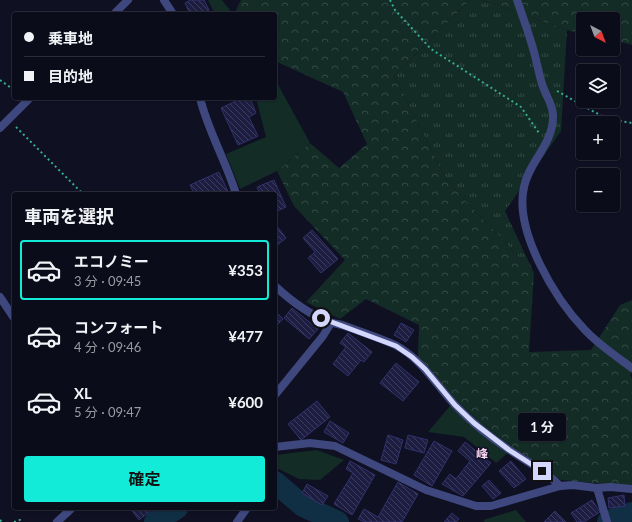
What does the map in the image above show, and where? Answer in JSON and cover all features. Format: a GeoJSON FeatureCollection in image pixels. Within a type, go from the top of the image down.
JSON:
{"type":"FeatureCollection","features":[{"type":"Feature","properties":{"kind":"street"},"geometry":{"type":"LineString","coordinates":[[116,12],[128,0]]}},
{"type":"Feature","properties":{"kind":"street"},"geometry":{"type":"LineString","coordinates":[[164,0],[172,12]]}},
{"type":"Feature","properties":{"kind":"street"},"geometry":{"type":"LineString","coordinates":[[517,0],[553,114],[552,131],[547,143],[529,171],[524,186],[522,198],[523,215],[531,245],[542,269],[553,287],[584,330],[602,346],[632,368]]}},
{"type":"Feature","properties":{"kind":"street"},"geometry":{"type":"LineString","coordinates":[[0,128],[28,100]]}},
{"type":"Feature","properties":{"kind":"street"},"geometry":{"type":"LineString","coordinates":[[200,100],[204,115],[232,180],[235,192]]}},
{"type":"Feature","properties":{"kind":"street"},"geometry":{"type":"LineString","coordinates":[[277,288],[312,314],[330,323],[343,325],[396,346],[412,357],[425,369],[455,405],[474,423],[509,450],[553,478],[560,486]]}},
{"type":"Feature","properties":{"kind":"street"},"geometry":{"type":"LineString","coordinates":[[0,298],[12,315]]}},
{"type":"Feature","properties":{"kind":"street"},"geometry":{"type":"LineString","coordinates":[[277,393],[323,336],[330,323]]}},
{"type":"Feature","properties":{"kind":"street"},"geometry":{"type":"LineString","coordinates":[[277,447],[310,443],[335,446],[426,490],[476,506],[491,506],[560,486],[573,485],[598,488],[610,487],[632,489]]}},
{"type":"Feature","properties":{"kind":"street"},"geometry":{"type":"LineString","coordinates":[[598,488],[606,518]]}},
{"type":"Feature","properties":{"kind":"street"},"geometry":{"type":"LineString","coordinates":[[57,522],[70,510]]}},
{"type":"Feature","properties":{"kind":"street"},"geometry":{"type":"LineString","coordinates":[[237,522],[246,510]]}},
{"type":"Feature","properties":{"kind":"path"},"geometry":{"type":"LineString","coordinates":[[390,0],[395,10],[432,49],[521,107],[547,143]]}},
{"type":"Feature","properties":{"kind":"path"},"geometry":{"type":"LineString","coordinates":[[0,80],[12,89]]}},
{"type":"Feature","properties":{"kind":"path"},"geometry":{"type":"LineString","coordinates":[[542,83],[607,119],[632,123]]}},
{"type":"Feature","properties":{"kind":"path"},"geometry":{"type":"LineString","coordinates":[[8,119],[81,192]]}},
{"type":"Feature","properties":{"kind":"path"},"geometry":{"type":"LineString","coordinates":[[14,522],[20,520],[22,522]]}},
{"type":"Feature","properties":{"kind":"green space"},"geometry":{"type":"Polygon","coordinates":[[[208,0],[222,0],[231,12],[214,12],[208,0]]]}},
{"type":"Feature","properties":{"kind":"green space"},"geometry":{"type":"Polygon","coordinates":[[[241,0],[470,0],[394,76],[447,181],[534,273],[529,352],[591,350],[620,305],[632,300],[632,373],[630,375],[632,378],[632,485],[628,486],[561,480],[514,448],[455,400],[418,357],[419,325],[366,299],[340,319],[306,302],[345,260],[294,206],[277,171],[310,143],[339,168],[367,144],[343,92],[277,62],[277,12],[235,12],[241,0]]]}},
{"type":"Feature","properties":{"kind":"green space"},"geometry":{"type":"Polygon","coordinates":[[[470,0],[483,0],[567,30],[561,131],[505,211],[534,273],[447,181],[394,76],[470,0]]]}},
{"type":"Feature","properties":{"kind":"green space"},"geometry":{"type":"Polygon","coordinates":[[[483,0],[632,0],[632,45],[620,42],[620,12],[576,12],[576,32],[483,0]]]}},
{"type":"Feature","properties":{"kind":"green space"},"geometry":{"type":"Polygon","coordinates":[[[277,83],[310,143],[277,171],[240,189],[226,154],[266,137],[257,100],[277,100],[277,83]]]}},
{"type":"Feature","properties":{"kind":"green space"},"geometry":{"type":"Polygon","coordinates":[[[455,400],[514,448],[496,463],[464,437],[428,432],[455,400]]]}},
{"type":"Feature","properties":{"kind":"green space"},"geometry":{"type":"Polygon","coordinates":[[[317,450],[344,460],[320,480],[299,479],[277,468],[277,455],[317,450]]]}},
{"type":"Feature","properties":{"kind":"green space"},"geometry":{"type":"Polygon","coordinates":[[[516,510],[526,522],[485,522],[483,520],[516,510]]]}},
{"type":"Feature","properties":{"kind":"building"},"geometry":{"type":"Polygon","coordinates":[[[190,0],[204,0],[209,10],[205,12],[189,12],[185,3],[190,0]]]}},
{"type":"Feature","properties":{"kind":"building"},"geometry":{"type":"Polygon","coordinates":[[[238,100],[251,100],[256,113],[249,117],[258,136],[238,145],[221,108],[238,100]]]}},
{"type":"Feature","properties":{"kind":"building"},"geometry":{"type":"Polygon","coordinates":[[[219,172],[228,192],[193,192],[190,185],[219,172]]]}},
{"type":"Feature","properties":{"kind":"building"},"geometry":{"type":"Polygon","coordinates":[[[274,180],[286,207],[277,211],[277,192],[259,192],[257,187],[274,180]]]}},
{"type":"Feature","properties":{"kind":"building"},"geometry":{"type":"Polygon","coordinates":[[[277,226],[286,238],[277,245],[277,226]]]}},
{"type":"Feature","properties":{"kind":"building"},"geometry":{"type":"Polygon","coordinates":[[[312,230],[338,259],[321,273],[308,258],[315,252],[303,238],[312,230]]]}},
{"type":"Feature","properties":{"kind":"building"},"geometry":{"type":"Polygon","coordinates":[[[292,308],[318,329],[309,339],[284,318],[292,308]]]}},
{"type":"Feature","properties":{"kind":"building"},"geometry":{"type":"Polygon","coordinates":[[[277,313],[283,319],[277,325],[277,313]]]}},
{"type":"Feature","properties":{"kind":"building"},"geometry":{"type":"Polygon","coordinates":[[[401,323],[414,330],[406,342],[394,335],[401,323]]]}},
{"type":"Feature","properties":{"kind":"building"},"geometry":{"type":"Polygon","coordinates":[[[348,333],[372,352],[364,362],[361,360],[348,376],[333,364],[346,347],[340,343],[348,333]]]}},
{"type":"Feature","properties":{"kind":"building"},"geometry":{"type":"Polygon","coordinates":[[[396,363],[419,382],[403,401],[380,383],[396,363]]]}},
{"type":"Feature","properties":{"kind":"building"},"geometry":{"type":"Polygon","coordinates":[[[317,401],[330,417],[301,440],[288,424],[317,401]]]}},
{"type":"Feature","properties":{"kind":"building"},"geometry":{"type":"Polygon","coordinates":[[[330,421],[349,433],[343,443],[324,432],[330,421]]]}},
{"type":"Feature","properties":{"kind":"building"},"geometry":{"type":"Polygon","coordinates":[[[388,435],[403,440],[396,464],[381,460],[388,435]]]}},
{"type":"Feature","properties":{"kind":"building"},"geometry":{"type":"Polygon","coordinates":[[[408,435],[428,440],[424,453],[405,448],[408,435]]]}},
{"type":"Feature","properties":{"kind":"building"},"geometry":{"type":"Polygon","coordinates":[[[434,441],[452,451],[432,486],[414,475],[434,441]]]}},
{"type":"Feature","properties":{"kind":"building"},"geometry":{"type":"Polygon","coordinates":[[[465,442],[491,463],[463,496],[442,484],[450,474],[456,479],[470,461],[458,451],[465,442]]]}},
{"type":"Feature","properties":{"kind":"building"},"geometry":{"type":"Polygon","coordinates":[[[350,461],[375,475],[352,515],[334,504],[353,473],[346,469],[350,461]]]}},
{"type":"Feature","properties":{"kind":"building"},"geometry":{"type":"Polygon","coordinates":[[[511,461],[526,479],[514,488],[499,471],[511,461]]]}},
{"type":"Feature","properties":{"kind":"building"},"geometry":{"type":"Polygon","coordinates":[[[489,480],[501,493],[493,499],[482,486],[489,480]]]}},
{"type":"Feature","properties":{"kind":"building"},"geometry":{"type":"Polygon","coordinates":[[[398,482],[418,494],[402,522],[364,522],[358,519],[364,509],[378,517],[398,482]]]}},
{"type":"Feature","properties":{"kind":"building"},"geometry":{"type":"Polygon","coordinates":[[[307,484],[328,496],[322,505],[302,493],[307,484]]]}},
{"type":"Feature","properties":{"kind":"building"},"geometry":{"type":"Polygon","coordinates":[[[624,495],[625,506],[609,508],[608,498],[624,495]]]}},
{"type":"Feature","properties":{"kind":"building"},"geometry":{"type":"Polygon","coordinates":[[[592,500],[600,512],[584,522],[577,522],[571,513],[592,500]]]}},
{"type":"Feature","properties":{"kind":"building"},"geometry":{"type":"Polygon","coordinates":[[[132,510],[152,510],[139,520],[132,510]]]}},
{"type":"Feature","properties":{"kind":"building"},"geometry":{"type":"Polygon","coordinates":[[[555,511],[566,522],[544,522],[555,511]]]}},
{"type":"Feature","properties":{"kind":"building"},"geometry":{"type":"Polygon","coordinates":[[[452,513],[459,519],[456,522],[444,522],[452,513]]]}},
{"type":"Feature","properties":{"kind":"waterway"},"geometry":{"type":"LineString","coordinates":[[277,484],[303,506],[338,522]]}},
{"type":"Feature","properties":{"kind":"waterway"},"geometry":{"type":"LineString","coordinates":[[155,522],[174,510]]}},
{"type":"Feature","properties":{"kind":"waterway"},"geometry":{"type":"LineString","coordinates":[[608,522],[632,513]]}},
{"type":"Feature","properties":{"kind":"district","name":"峰"},"geometry":{"type":"Point","coordinates":[482,453]}},
{"type":"Feature","properties":{"kind":"route"},"geometry":{"type":"LineString","coordinates":[[321,318],[330,323],[343,325],[396,346],[412,357],[425,369],[455,405],[474,423],[509,450],[542,471]]}}]}
